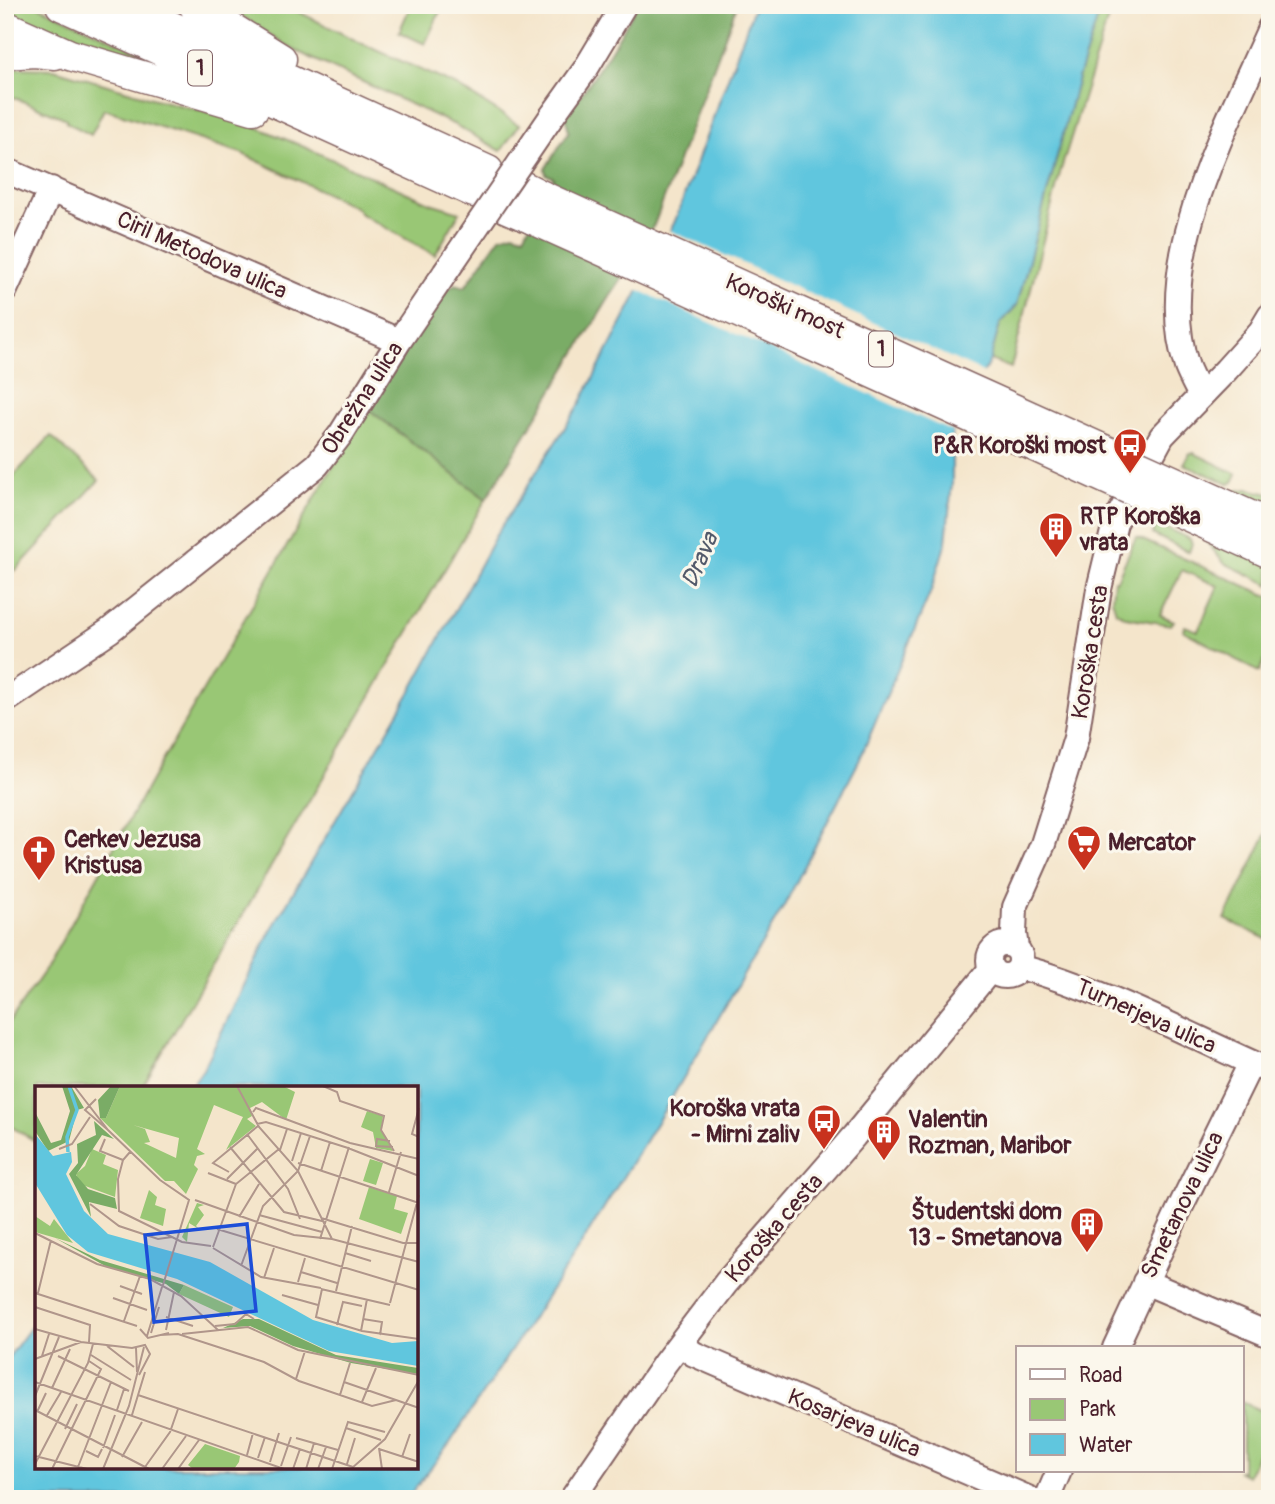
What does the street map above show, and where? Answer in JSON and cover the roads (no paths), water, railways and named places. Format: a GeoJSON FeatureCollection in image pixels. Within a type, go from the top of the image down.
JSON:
{"type":"FeatureCollection","features":[{"type":"Feature","properties":{"kind":"main road","name":"1"},"geometry":{"type":"LineString","coordinates":[[61,5],[343,119],[481,181]]}},
{"type":"Feature","properties":{"kind":"main road","name":"1"},"geometry":{"type":"LineString","coordinates":[[124,5],[343,119]]}},
{"type":"Feature","properties":{"kind":"main road"},"geometry":{"type":"LineString","coordinates":[[194,5],[313,77],[343,119]]}},
{"type":"Feature","properties":{"kind":"main road"},"geometry":{"type":"LineString","coordinates":[[5,26],[70,55],[285,121],[343,119]]}},
{"type":"Feature","properties":{"kind":"main road"},"geometry":{"type":"LineString","coordinates":[[5,54],[34,52],[70,55]]}},
{"type":"Feature","properties":{"kind":"main road","name":"Koroški most"},"geometry":{"type":"LineString","coordinates":[[526,203],[1210,511]]}},
{"type":"Feature","properties":{"kind":"main road","name":"1"},"geometry":{"type":"LineString","coordinates":[[1210,511],[1270,525]]}},
{"type":"Feature","properties":{"kind":"main road","name":"1"},"geometry":{"type":"LineString","coordinates":[[1210,511],[1270,553]]}},
{"type":"Feature","properties":{"kind":"street","name":"Obrežna ulica"},"geometry":{"type":"LineString","coordinates":[[8,692],[109,631],[317,465],[341,434],[399,341],[585,71],[624,5]]}},
{"type":"Feature","properties":{"kind":"street"},"geometry":{"type":"LineString","coordinates":[[1201,396],[1182,347],[1177,302],[1184,244],[1202,184],[1270,27]]}},
{"type":"Feature","properties":{"kind":"street","name":"Ciril Metodova ulica"},"geometry":{"type":"LineString","coordinates":[[5,170],[399,341]]}},
{"type":"Feature","properties":{"kind":"street"},"geometry":{"type":"LineString","coordinates":[[5,290],[51,189]]}},
{"type":"Feature","properties":{"kind":"street","name":"Koroška cesta"},"geometry":{"type":"LineString","coordinates":[[572,1499],[726,1283],[1005,958],[1014,934],[1016,907],[1043,844],[1076,738],[1099,589],[1115,523],[1162,436],[1261,331],[1270,316]]}},
{"type":"Feature","properties":{"kind":"street","name":"Turnerjeva ulica"},"geometry":{"type":"LineString","coordinates":[[1005,958],[1090,990],[1261,1067]]}},
{"type":"Feature","properties":{"kind":"street","name":"Smetanova ulica"},"geometry":{"type":"LineString","coordinates":[[1116,1346],[1146,1282],[1261,1067]]}},
{"type":"Feature","properties":{"kind":"street"},"geometry":{"type":"LineString","coordinates":[[1146,1282],[1270,1335]]}},
{"type":"Feature","properties":{"kind":"street","name":"Kosarjeva ulica"},"geometry":{"type":"LineString","coordinates":[[680,1344],[694,1354],[1030,1499]]}},
{"type":"Feature","properties":{"kind":"street"},"geometry":{"type":"LineString","coordinates":[[1047,1499],[1059,1472]]}},
{"type":"Feature","properties":{"kind":"water","name":"Drava"},"geometry":{"type":"Polygon","coordinates":[[[755,5],[1102,5],[1078,78],[1017,305],[1000,324],[990,360],[952,433],[952,483],[946,542],[931,591],[859,761],[785,904],[670,1101],[579,1248],[450,1443],[407,1499],[5,1499],[5,1362],[35,1322],[35,1469],[418,1469],[418,1086],[192,1086],[204,1068],[269,934],[411,691],[496,535],[580,404],[675,221],[755,5]]]}},
{"type":"Feature","properties":{"kind":"place","name":"P&R Koroški most"},"geometry":{"type":"Point","coordinates":[1130,475]}},
{"type":"Feature","properties":{"kind":"place","name":"RTP Koroška vrata"},"geometry":{"type":"Point","coordinates":[1056,559]}},
{"type":"Feature","properties":{"kind":"place","name":"Mercator"},"geometry":{"type":"Point","coordinates":[1084,872]}},
{"type":"Feature","properties":{"kind":"place","name":"Cerkev Jezusa Kristusa"},"geometry":{"type":"Point","coordinates":[39,882]}},
{"type":"Feature","properties":{"kind":"place","name":"Koroška vrata - Mirni zaliv"},"geometry":{"type":"Point","coordinates":[824,1151]}},
{"type":"Feature","properties":{"kind":"place","name":"Valentin Rozman, Maribor"},"geometry":{"type":"Point","coordinates":[884,1162]}},
{"type":"Feature","properties":{"kind":"place","name":"Študentski dom 13 - Smetanova"},"geometry":{"type":"Point","coordinates":[1087,1254]}}]}
